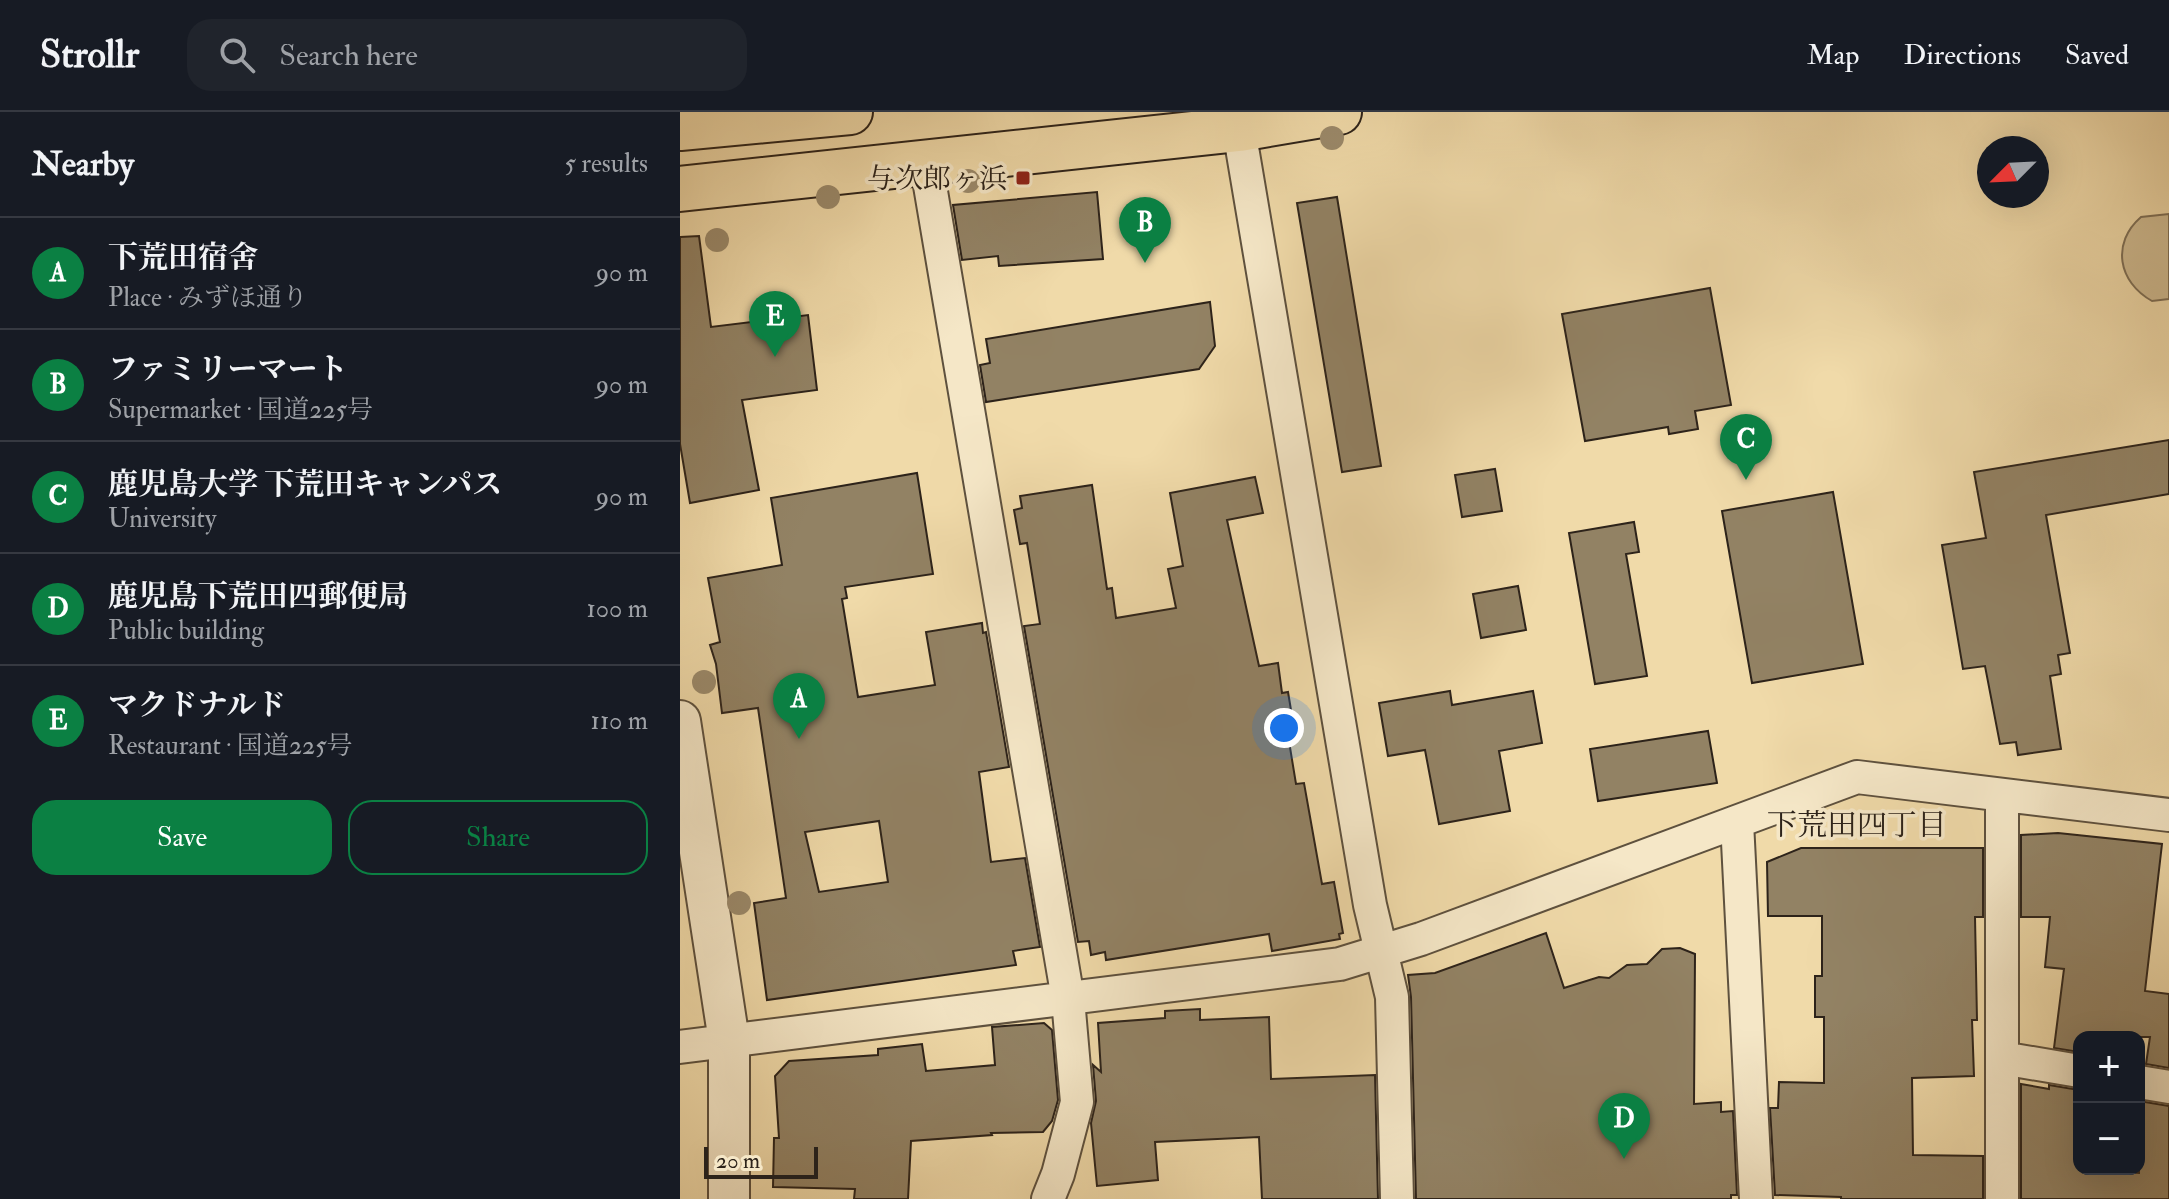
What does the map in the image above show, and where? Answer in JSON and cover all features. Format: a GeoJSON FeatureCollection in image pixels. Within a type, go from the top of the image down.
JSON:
{"type":"FeatureCollection","features":[{"type":"Feature","properties":{"kind":"highway"},"geometry":{"type":"LineString","coordinates":[[680,128],[850,112]]}},
{"type":"Feature","properties":{"kind":"highway"},"geometry":{"type":"LineString","coordinates":[[680,189],[926,162],[1238,120],[1339,112]]}},
{"type":"Feature","properties":{"kind":"street"},"geometry":{"type":"LineString","coordinates":[[1238,120],[1370,905],[1392,997],[1397,1199]]}},
{"type":"Feature","properties":{"kind":"street"},"geometry":{"type":"LineString","coordinates":[[926,162],[1068,999],[1077,1102],[1058,1174],[1048,1199]]}},
{"type":"Feature","properties":{"kind":"street"},"geometry":{"type":"LineString","coordinates":[[680,721],[729,1041],[729,1199]]}},
{"type":"Feature","properties":{"kind":"street"},"geometry":{"type":"LineString","coordinates":[[680,1047],[1340,964],[1381,952],[1857,777],[2169,815]]}},
{"type":"Feature","properties":{"kind":"street"},"geometry":{"type":"LineString","coordinates":[[2002,796],[2002,1199]]}},
{"type":"Feature","properties":{"kind":"street"},"geometry":{"type":"LineString","coordinates":[[1737,822],[1756,1199]]}},
{"type":"Feature","properties":{"kind":"street"},"geometry":{"type":"LineString","coordinates":[[2002,1058],[2073,1070]]}},
{"type":"Feature","properties":{"kind":"street"},"geometry":{"type":"LineString","coordinates":[[2145,1083],[2169,1087]]}},
{"type":"Feature","properties":{"kind":"shaded area"},"geometry":{"type":"Polygon","coordinates":[[[2169,214],[2169,299],[2152,301],[2132,284],[2122,262],[2122,250],[2131,227],[2141,217],[2169,214]]]}},
{"type":"Feature","properties":{"kind":"building"},"geometry":{"type":"Polygon","coordinates":[[[1097,192],[1103,259],[999,266],[998,256],[962,260],[953,205],[1097,192]]]}},
{"type":"Feature","properties":{"kind":"building"},"geometry":{"type":"Polygon","coordinates":[[[1337,197],[1381,466],[1342,472],[1297,203],[1337,197]]]}},
{"type":"Feature","properties":{"kind":"building"},"geometry":{"type":"Polygon","coordinates":[[[699,236],[711,327],[808,315],[817,390],[742,400],[759,490],[690,503],[680,444],[680,237],[699,236]]]}},
{"type":"Feature","properties":{"kind":"building"},"geometry":{"type":"Polygon","coordinates":[[[1710,288],[1731,405],[1695,411],[1698,429],[1669,434],[1668,427],[1585,441],[1562,314],[1710,288]]]}},
{"type":"Feature","properties":{"kind":"building"},"geometry":{"type":"Polygon","coordinates":[[[1210,302],[1215,346],[1199,369],[986,402],[980,365],[990,363],[986,339],[1210,302]]]}},
{"type":"Feature","properties":{"kind":"building"},"geometry":{"type":"Polygon","coordinates":[[[2169,440],[2169,494],[2046,515],[2070,653],[2058,655],[2061,674],[2050,676],[2061,749],[2018,755],[2016,742],[2000,744],[1985,666],[1963,669],[1942,545],[1986,538],[1974,472],[2169,440]]]}},
{"type":"Feature","properties":{"kind":"building"},"geometry":{"type":"Polygon","coordinates":[[[1495,469],[1502,511],[1462,517],[1455,475],[1495,469]]]}},
{"type":"Feature","properties":{"kind":"building"},"geometry":{"type":"Polygon","coordinates":[[[917,473],[933,574],[845,587],[847,598],[842,599],[858,697],[935,685],[926,632],[982,623],[1009,767],[979,772],[991,862],[1025,858],[1040,947],[1013,951],[1016,965],[767,1000],[754,903],[786,898],[758,708],[722,713],[716,664],[710,645],[720,642],[708,578],[782,565],[771,498],[917,473]],[[879,821],[805,832],[819,892],[888,882],[879,821]]]}},
{"type":"Feature","properties":{"kind":"building"},"geometry":{"type":"Polygon","coordinates":[[[1255,477],[1263,513],[1227,520],[1259,666],[1278,663],[1282,693],[1288,692],[1293,722],[1286,723],[1296,784],[1304,783],[1322,884],[1334,882],[1343,933],[1339,934],[1340,939],[1272,951],[1269,934],[1106,960],[1105,952],[1091,955],[1089,941],[1078,942],[1024,626],[1040,624],[1027,543],[1020,544],[1014,510],[1022,508],[1020,496],[1092,485],[1107,589],[1112,588],[1116,618],[1176,608],[1168,569],[1183,566],[1170,493],[1255,477]]]}},
{"type":"Feature","properties":{"kind":"building"},"geometry":{"type":"Polygon","coordinates":[[[1833,492],[1863,664],[1752,683],[1722,511],[1833,492]]]}},
{"type":"Feature","properties":{"kind":"building"},"geometry":{"type":"Polygon","coordinates":[[[1634,522],[1639,552],[1626,554],[1647,676],[1595,684],[1569,533],[1634,522]]]}},
{"type":"Feature","properties":{"kind":"building"},"geometry":{"type":"Polygon","coordinates":[[[1518,586],[1526,630],[1481,638],[1473,594],[1518,586]]]}},
{"type":"Feature","properties":{"kind":"building"},"geometry":{"type":"Polygon","coordinates":[[[1450,691],[1452,705],[1533,691],[1542,743],[1499,751],[1510,811],[1439,824],[1425,750],[1388,756],[1379,703],[1450,691]]]}},
{"type":"Feature","properties":{"kind":"building"},"geometry":{"type":"Polygon","coordinates":[[[1708,731],[1717,783],[1598,801],[1590,749],[1708,731]]]}},
{"type":"Feature","properties":{"kind":"building"},"geometry":{"type":"Polygon","coordinates":[[[2058,833],[2162,844],[2145,991],[2169,994],[2169,1068],[2146,1064],[2150,1037],[2145,1037],[2145,1031],[2073,1031],[2073,1051],[2054,1048],[2064,969],[2045,967],[2050,917],[2021,917],[2021,835],[2058,833]]]}},
{"type":"Feature","properties":{"kind":"building"},"geometry":{"type":"Polygon","coordinates":[[[1801,848],[1983,848],[1983,917],[1975,917],[1977,1020],[1972,1020],[1974,1076],[1912,1078],[1913,1155],[1983,1156],[1983,1199],[1841,1199],[1775,1195],[1770,1108],[1778,1108],[1779,1082],[1824,1083],[1824,1017],[1815,1017],[1815,976],[1822,976],[1822,916],[1768,916],[1767,862],[1801,848]]]}},
{"type":"Feature","properties":{"kind":"building"},"geometry":{"type":"Polygon","coordinates":[[[1546,933],[1564,988],[1599,977],[1609,978],[1627,965],[1647,964],[1662,949],[1680,948],[1695,954],[1694,1104],[1721,1102],[1721,1112],[1733,1111],[1737,1195],[1731,1195],[1731,1199],[1416,1199],[1408,975],[1435,973],[1546,933]]]}},
{"type":"Feature","properties":{"kind":"building"},"geometry":{"type":"Polygon","coordinates":[[[1200,1009],[1200,1020],[1269,1017],[1271,1079],[1375,1075],[1378,1199],[1262,1199],[1259,1137],[1155,1142],[1158,1180],[1097,1186],[1091,1123],[1096,1101],[1093,1065],[1101,1072],[1098,1023],[1165,1018],[1165,1011],[1200,1009]]]}},
{"type":"Feature","properties":{"kind":"building"},"geometry":{"type":"Polygon","coordinates":[[[1044,1023],[1052,1030],[1058,1100],[1052,1121],[1043,1132],[991,1133],[911,1141],[908,1199],[854,1199],[855,1189],[773,1187],[774,1138],[779,1138],[775,1076],[789,1061],[878,1055],[878,1049],[922,1044],[926,1071],[995,1065],[992,1027],[1044,1023]]]}},
{"type":"Feature","properties":{"kind":"building"},"geometry":{"type":"Polygon","coordinates":[[[2021,1084],[2073,1089],[2073,1175],[2145,1175],[2145,1102],[2169,1106],[2169,1199],[2021,1199],[2021,1084]]]}},
{"type":"Feature","properties":{"kind":"place","name":"与次郎ヶ浜"},"geometry":{"type":"Point","coordinates":[1023,178]}},
{"type":"Feature","properties":{"kind":"place","name":"ファミリーマート"},"geometry":{"type":"Point","coordinates":[1145,263]}},
{"type":"Feature","properties":{"kind":"place","name":"マクドナルド"},"geometry":{"type":"Point","coordinates":[775,357]}},
{"type":"Feature","properties":{"kind":"place","name":"鹿児島大学 下荒田キャンパス"},"geometry":{"type":"Point","coordinates":[1746,480]}},
{"type":"Feature","properties":{"kind":"place","name":"下荒田宿舍"},"geometry":{"type":"Point","coordinates":[799,739]}},
{"type":"Feature","properties":{"kind":"place","name":"鹿児島下荒田四郵便局"},"geometry":{"type":"Point","coordinates":[1624,1159]}},
{"type":"Feature","properties":{"kind":"district","name":"下荒田四丁目"},"geometry":{"type":"Point","coordinates":[1857,825]}}]}
